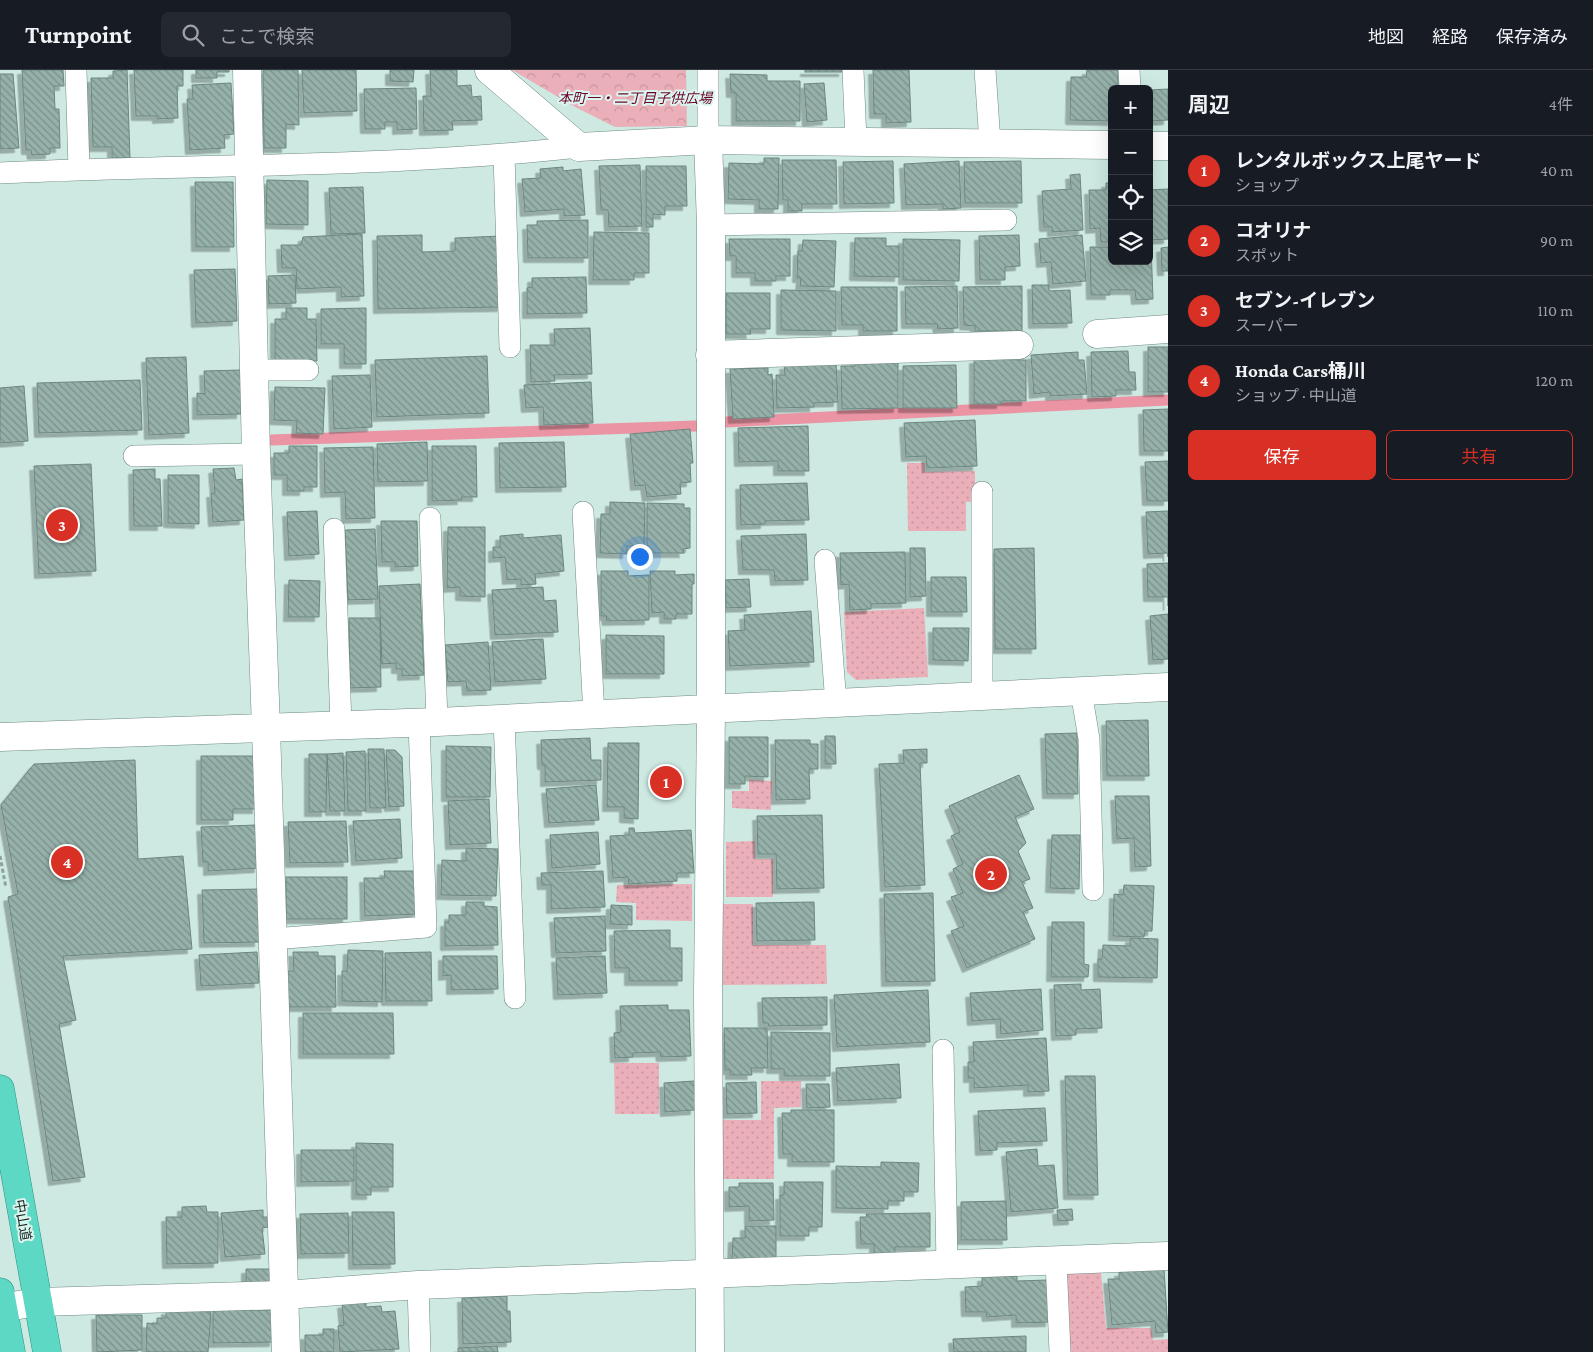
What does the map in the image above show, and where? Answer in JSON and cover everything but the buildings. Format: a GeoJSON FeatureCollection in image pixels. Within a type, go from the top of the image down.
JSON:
{"type":"FeatureCollection","features":[{"type":"Feature","properties":{"kind":"highway","name":"中山道"},"geometry":{"type":"LineString","coordinates":[[0,1089],[47,1352]]}},
{"type":"Feature","properties":{"kind":"highway"},"geometry":{"type":"LineString","coordinates":[[1,1302],[10,1352]]}},
{"type":"Feature","properties":{"kind":"street"},"geometry":{"type":"LineString","coordinates":[[247,70],[253,370],[286,1352]]}},
{"type":"Feature","properties":{"kind":"street"},"geometry":{"type":"LineString","coordinates":[[489,70],[579,147],[708,140],[1108,145]]}},
{"type":"Feature","properties":{"kind":"street"},"geometry":{"type":"LineString","coordinates":[[708,140],[711,225],[711,710],[708,992],[710,1352]]}},
{"type":"Feature","properties":{"kind":"street"},"geometry":{"type":"LineString","coordinates":[[1153,146],[1168,146]]}},
{"type":"Feature","properties":{"kind":"street"},"geometry":{"type":"LineString","coordinates":[[1097,334],[1168,329]]}},
{"type":"Feature","properties":{"kind":"street"},"geometry":{"type":"LineString","coordinates":[[710,355],[1020,345]]}},
{"type":"Feature","properties":{"kind":"street"},"geometry":{"type":"LineString","coordinates":[[0,737],[504,719],[1168,687]]}},
{"type":"Feature","properties":{"kind":"street"},"geometry":{"type":"LineString","coordinates":[[1,1302],[285,1294],[418,1285],[1168,1256]]}},
{"type":"Feature","properties":{"kind":"lane"},"geometry":{"type":"LineString","coordinates":[[76,70],[79,169]]}},
{"type":"Feature","properties":{"kind":"lane"},"geometry":{"type":"LineString","coordinates":[[708,70],[708,140]]}},
{"type":"Feature","properties":{"kind":"lane"},"geometry":{"type":"LineString","coordinates":[[853,70],[856,141]]}},
{"type":"Feature","properties":{"kind":"lane"},"geometry":{"type":"LineString","coordinates":[[985,70],[990,143]]}},
{"type":"Feature","properties":{"kind":"lane"},"geometry":{"type":"LineString","coordinates":[[1129,70],[1130,85]]}},
{"type":"Feature","properties":{"kind":"lane"},"geometry":{"type":"LineString","coordinates":[[0,173],[79,169],[249,166],[504,155],[579,147]]}},
{"type":"Feature","properties":{"kind":"lane"},"geometry":{"type":"LineString","coordinates":[[504,155],[510,347]]}},
{"type":"Feature","properties":{"kind":"lane"},"geometry":{"type":"LineString","coordinates":[[711,225],[1006,220]]}},
{"type":"Feature","properties":{"kind":"lane"},"geometry":{"type":"LineString","coordinates":[[253,370],[308,370]]}},
{"type":"Feature","properties":{"kind":"lane"},"geometry":{"type":"LineString","coordinates":[[134,456],[256,454]]}},
{"type":"Feature","properties":{"kind":"lane"},"geometry":{"type":"LineString","coordinates":[[982,492],[982,697]]}},
{"type":"Feature","properties":{"kind":"lane"},"geometry":{"type":"LineString","coordinates":[[583,512],[594,715]]}},
{"type":"Feature","properties":{"kind":"lane"},"geometry":{"type":"LineString","coordinates":[[273,939],[426,927],[430,518]]}},
{"type":"Feature","properties":{"kind":"lane"},"geometry":{"type":"LineString","coordinates":[[334,529],[341,725]]}},
{"type":"Feature","properties":{"kind":"lane"},"geometry":{"type":"LineString","coordinates":[[825,560],[836,704]]}},
{"type":"Feature","properties":{"kind":"lane"},"geometry":{"type":"LineString","coordinates":[[1080,692],[1089,739],[1093,890]]}},
{"type":"Feature","properties":{"kind":"lane"},"geometry":{"type":"LineString","coordinates":[[504,719],[515,998]]}},
{"type":"Feature","properties":{"kind":"lane"},"geometry":{"type":"LineString","coordinates":[[943,1050],[947,1265]]}},
{"type":"Feature","properties":{"kind":"lane"},"geometry":{"type":"LineString","coordinates":[[1056,1260],[1060,1352]]}},
{"type":"Feature","properties":{"kind":"lane"},"geometry":{"type":"LineString","coordinates":[[418,1285],[420,1352]]}},
{"type":"Feature","properties":{"kind":"path"},"geometry":{"type":"LineString","coordinates":[[0,856],[6,888]]}},
{"type":"Feature","properties":{"kind":"green space","name":"本町一・二丁目子供広場"},"geometry":{"type":"Polygon","coordinates":[[[512,70],[686,70],[687,126],[615,127],[577,108],[512,70]]]}},
{"type":"Feature","properties":{"kind":"green space"},"geometry":{"type":"Polygon","coordinates":[[[907,463],[925,463],[925,472],[975,471],[975,502],[966,502],[966,531],[908,531],[907,463]]]}},
{"type":"Feature","properties":{"kind":"green space"},"geometry":{"type":"Polygon","coordinates":[[[924,608],[928,677],[856,680],[847,672],[844,612],[924,608]]]}},
{"type":"Feature","properties":{"kind":"green space"},"geometry":{"type":"Polygon","coordinates":[[[749,780],[772,781],[771,810],[732,808],[732,791],[749,791],[749,780]]]}},
{"type":"Feature","properties":{"kind":"green space"},"geometry":{"type":"Polygon","coordinates":[[[755,841],[755,859],[773,859],[773,897],[726,897],[726,842],[755,841]]]}},
{"type":"Feature","properties":{"kind":"green space"},"geometry":{"type":"Polygon","coordinates":[[[692,884],[692,921],[636,920],[636,903],[616,902],[617,885],[692,884]]]}},
{"type":"Feature","properties":{"kind":"green space"},"geometry":{"type":"Polygon","coordinates":[[[722,904],[753,904],[753,945],[826,945],[827,984],[723,985],[722,904]]]}},
{"type":"Feature","properties":{"kind":"green space"},"geometry":{"type":"Polygon","coordinates":[[[614,1063],[659,1063],[659,1114],[615,1114],[614,1063]]]}},
{"type":"Feature","properties":{"kind":"green space"},"geometry":{"type":"Polygon","coordinates":[[[761,1081],[801,1081],[801,1107],[774,1108],[774,1179],[721,1179],[721,1120],[761,1120],[761,1081]]]}},
{"type":"Feature","properties":{"kind":"green space"},"geometry":{"type":"Polygon","coordinates":[[[1101,1273],[1106,1328],[1151,1328],[1153,1340],[1168,1339],[1168,1352],[1069,1352],[1064,1274],[1101,1273]]]}},
{"type":"Feature","properties":{"kind":"waterway"},"geometry":{"type":"LineString","coordinates":[[726,422],[1168,400]]}},
{"type":"Feature","properties":{"kind":"waterway"},"geometry":{"type":"LineString","coordinates":[[271,440],[696,426]]}},
{"type":"Feature","properties":{"kind":"place","name":"セブン-イレブン"},"geometry":{"type":"Point","coordinates":[62,525]}},
{"type":"Feature","properties":{"kind":"place","name":"レンタルボックス上尾ヤード"},"geometry":{"type":"Point","coordinates":[666,782]}},
{"type":"Feature","properties":{"kind":"place","name":"Honda Cars桶川"},"geometry":{"type":"Point","coordinates":[67,862]}},
{"type":"Feature","properties":{"kind":"place","name":"コオリナ"},"geometry":{"type":"Point","coordinates":[991,874]}}]}
